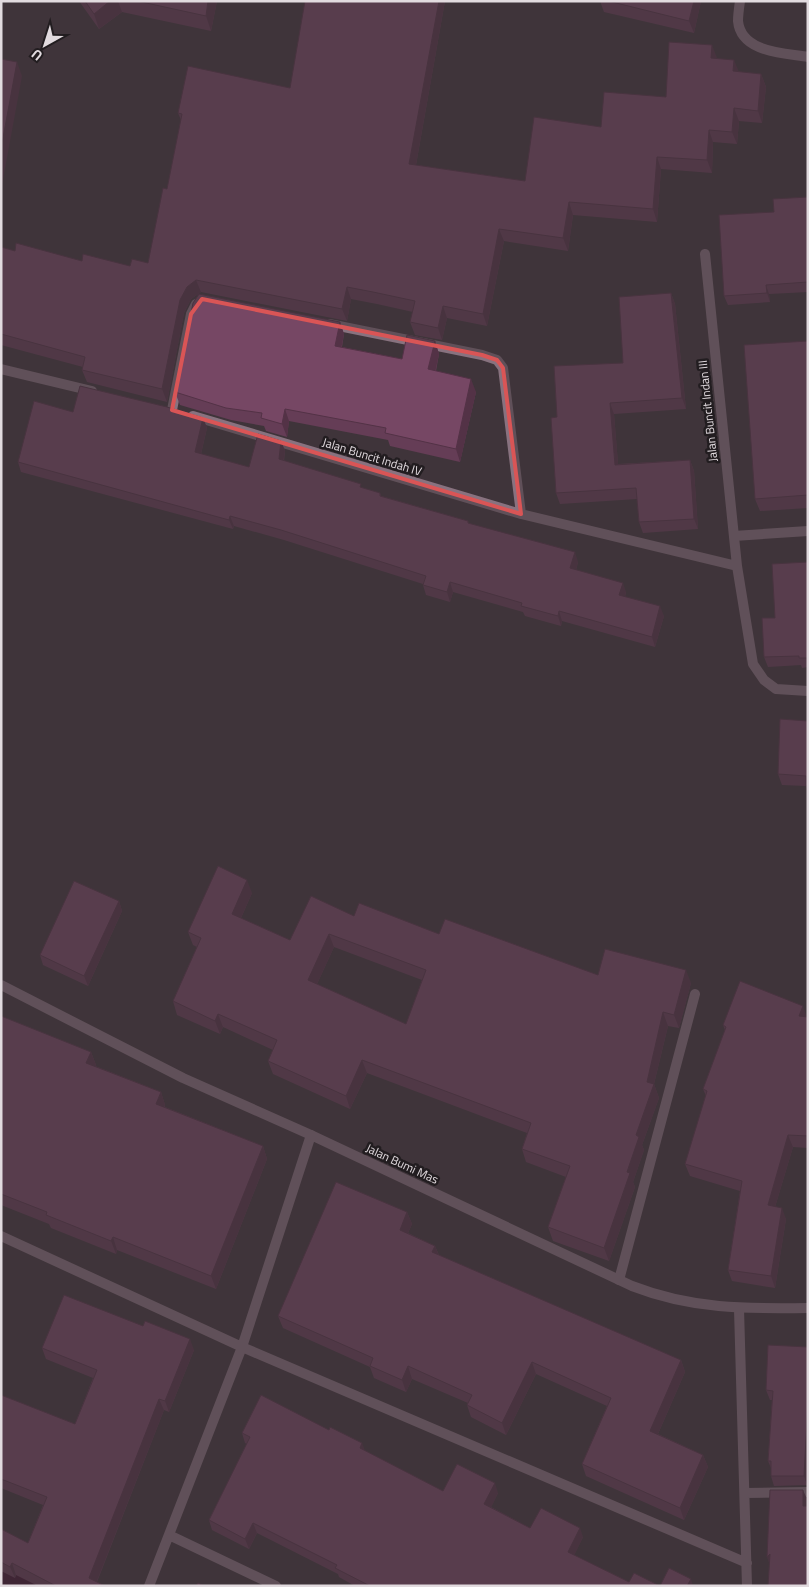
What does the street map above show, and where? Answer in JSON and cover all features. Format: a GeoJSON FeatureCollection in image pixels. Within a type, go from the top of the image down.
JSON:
{"type":"FeatureCollection","features":[{"type":"Feature","properties":{"kind":"street"},"geometry":{"type":"LineString","coordinates":[[740,1],[738,22],[742,32],[750,42],[763,49],[808,57]]}},
{"type":"Feature","properties":{"kind":"street","name":"Jalan Buncit Indan III"},"geometry":{"type":"LineString","coordinates":[[705,254],[737,566],[753,664],[764,680],[776,689],[808,691]]}},
{"type":"Feature","properties":{"kind":"street","name":"Jalan Buncit Indah IV"},"geometry":{"type":"LineString","coordinates":[[208,301],[202,299],[196,304],[191,314],[167,409],[522,514],[737,566]]}},
{"type":"Feature","properties":{"kind":"street"},"geometry":{"type":"LineString","coordinates":[[318,322],[482,355],[497,360],[503,368],[522,514]]}},
{"type":"Feature","properties":{"kind":"street"},"geometry":{"type":"LineString","coordinates":[[1,369],[105,394]]}},
{"type":"Feature","properties":{"kind":"street"},"geometry":{"type":"LineString","coordinates":[[734,536],[808,531]]}},
{"type":"Feature","properties":{"kind":"street","name":"Jalan Bumi Mas"},"geometry":{"type":"LineString","coordinates":[[1,985],[184,1078],[659,1297],[739,1309],[808,1308]]}},
{"type":"Feature","properties":{"kind":"street"},"geometry":{"type":"LineString","coordinates":[[619,1280],[695,994]]}},
{"type":"Feature","properties":{"kind":"street"},"geometry":{"type":"LineString","coordinates":[[149,1586],[242,1347],[311,1135]]}},
{"type":"Feature","properties":{"kind":"street"},"geometry":{"type":"LineString","coordinates":[[1,1236],[242,1347],[747,1563]]}},
{"type":"Feature","properties":{"kind":"street"},"geometry":{"type":"LineString","coordinates":[[739,1309],[747,1586]]}},
{"type":"Feature","properties":{"kind":"street"},"geometry":{"type":"LineString","coordinates":[[745,1493],[808,1492]]}},
{"type":"Feature","properties":{"kind":"street"},"geometry":{"type":"LineString","coordinates":[[169,1536],[276,1586]]}},
{"type":"Feature","properties":{"kind":"highlighted area"},"geometry":{"type":"Polygon","coordinates":[[[202,299],[482,355],[497,360],[503,368],[521,514],[172,410],[191,314],[202,299]]]}},
{"type":"Feature","properties":{"kind":"building"},"geometry":{"type":"Polygon","coordinates":[[[85,1],[110,1],[94,14],[85,1]]]}},
{"type":"Feature","properties":{"kind":"building"},"geometry":{"type":"Polygon","coordinates":[[[137,1],[208,1],[206,16],[137,1]]]}},
{"type":"Feature","properties":{"kind":"building"},"geometry":{"type":"Polygon","coordinates":[[[305,1],[439,1],[409,164],[525,181],[534,117],[601,127],[604,92],[666,97],[669,42],[712,45],[711,58],[734,60],[733,71],[761,74],[758,111],[734,108],[732,132],[709,130],[707,160],[657,157],[653,209],[569,202],[563,238],[499,229],[483,314],[443,306],[438,328],[410,322],[415,301],[373,292],[347,287],[342,309],[196,280],[187,287],[180,300],[162,389],[82,370],[85,357],[1,334],[1,247],[15,251],[16,243],[82,261],[83,254],[130,266],[132,259],[148,263],[163,188],[167,189],[182,114],[178,113],[188,66],[290,88],[305,1]]]}},
{"type":"Feature","properties":{"kind":"building"},"geometry":{"type":"Polygon","coordinates":[[[608,1],[694,1],[689,21],[608,1]]]}},
{"type":"Feature","properties":{"kind":"building"},"geometry":{"type":"Polygon","coordinates":[[[1,59],[17,62],[1,149],[1,59]]]}},
{"type":"Feature","properties":{"kind":"building"},"geometry":{"type":"Polygon","coordinates":[[[808,197],[808,282],[766,285],[767,293],[724,296],[719,215],[774,212],[773,199],[808,197]]]}},
{"type":"Feature","properties":{"kind":"building"},"geometry":{"type":"Polygon","coordinates":[[[671,293],[682,398],[610,403],[615,465],[690,460],[694,519],[639,522],[636,488],[556,493],[551,418],[557,417],[554,366],[623,363],[619,297],[671,293]]]}},
{"type":"Feature","properties":{"kind":"building"},"geometry":{"type":"Polygon","coordinates":[[[199,294],[340,322],[335,346],[402,359],[407,335],[435,341],[428,369],[471,379],[456,449],[385,433],[386,428],[285,409],[282,424],[261,418],[262,413],[226,408],[175,392],[193,303],[199,294]]]}},
{"type":"Feature","properties":{"kind":"building"},"geometry":{"type":"Polygon","coordinates":[[[808,341],[808,495],[755,499],[744,345],[808,341]]]}},
{"type":"Feature","properties":{"kind":"building"},"geometry":{"type":"Polygon","coordinates":[[[80,386],[167,407],[203,418],[195,452],[249,467],[258,434],[281,441],[279,459],[361,484],[360,487],[380,493],[380,496],[468,521],[468,523],[575,552],[570,568],[623,583],[619,595],[660,606],[652,637],[559,611],[558,616],[521,606],[522,603],[450,582],[447,592],[423,585],[426,576],[281,530],[230,516],[229,520],[18,462],[34,401],[73,412],[80,386]]]}},
{"type":"Feature","properties":{"kind":"building"},"geometry":{"type":"Polygon","coordinates":[[[808,562],[808,658],[799,658],[799,656],[764,657],[762,618],[775,618],[772,564],[808,562]]]}},
{"type":"Feature","properties":{"kind":"building"},"geometry":{"type":"Polygon","coordinates":[[[780,719],[808,721],[808,786],[806,786],[806,776],[778,774],[780,719]]]}},
{"type":"Feature","properties":{"kind":"building"},"geometry":{"type":"Polygon","coordinates":[[[218,866],[247,880],[232,914],[290,940],[311,896],[354,916],[359,903],[439,934],[445,919],[598,975],[605,949],[686,970],[674,1015],[663,1012],[647,1082],[654,1084],[636,1135],[639,1137],[627,1172],[630,1173],[604,1248],[548,1227],[570,1166],[522,1149],[531,1123],[362,1060],[346,1096],[268,1061],[277,1040],[218,1014],[215,1021],[173,1001],[201,938],[188,932],[218,866]],[[329,934],[308,980],[406,1024],[426,970],[329,934]]]}},
{"type":"Feature","properties":{"kind":"building"},"geometry":{"type":"Polygon","coordinates":[[[74,881],[119,901],[84,976],[40,955],[74,881]]]}},
{"type":"Feature","properties":{"kind":"building"},"geometry":{"type":"Polygon","coordinates":[[[740,981],[803,1006],[799,1016],[808,1017],[808,1136],[788,1135],[768,1205],[782,1208],[771,1276],[728,1270],[742,1181],[685,1164],[707,1091],[703,1089],[726,1027],[723,1025],[740,981]]]}},
{"type":"Feature","properties":{"kind":"building"},"geometry":{"type":"Polygon","coordinates":[[[1,1016],[91,1052],[86,1063],[161,1092],[156,1104],[263,1146],[211,1276],[113,1237],[111,1241],[46,1215],[47,1212],[1,1194],[1,1016]]]}},
{"type":"Feature","properties":{"kind":"building"},"geometry":{"type":"Polygon","coordinates":[[[336,1182],[407,1212],[400,1230],[435,1246],[432,1252],[681,1360],[650,1431],[703,1455],[680,1508],[582,1464],[611,1398],[532,1362],[502,1423],[467,1405],[472,1395],[408,1366],[402,1380],[370,1366],[373,1358],[278,1316],[336,1182]]]}},
{"type":"Feature","properties":{"kind":"building"},"geometry":{"type":"Polygon","coordinates":[[[64,1295],[143,1326],[145,1321],[190,1339],[165,1401],[159,1399],[89,1578],[105,1586],[56,1586],[12,1563],[10,1567],[1,1562],[1,1529],[28,1543],[47,1497],[1,1479],[1,1395],[75,1424],[97,1370],[42,1348],[64,1295]]]}},
{"type":"Feature","properties":{"kind":"building"},"geometry":{"type":"Polygon","coordinates":[[[768,1345],[808,1347],[808,1401],[804,1476],[771,1476],[771,1461],[768,1461],[773,1391],[766,1390],[768,1345]]]}},
{"type":"Feature","properties":{"kind":"building"},"geometry":{"type":"Polygon","coordinates":[[[261,1395],[329,1430],[330,1427],[362,1443],[360,1448],[443,1491],[457,1464],[495,1483],[484,1504],[530,1528],[541,1508],[580,1528],[568,1552],[629,1582],[634,1573],[660,1586],[370,1586],[335,1568],[337,1565],[253,1523],[245,1539],[209,1520],[250,1437],[242,1433],[261,1395]]]}},
{"type":"Feature","properties":{"kind":"building"},"geometry":{"type":"Polygon","coordinates":[[[770,1490],[803,1490],[803,1506],[808,1506],[808,1586],[768,1586],[770,1554],[767,1557],[770,1490]]]}},
{"type":"Feature","properties":{"kind":"building"},"geometry":{"type":"Polygon","coordinates":[[[669,1568],[691,1579],[687,1586],[660,1586],[669,1568]]]}},
{"type":"Feature","properties":{"kind":"waterway"},"geometry":{"type":"LineString","coordinates":[[1,1583],[6,1586]]}}]}
